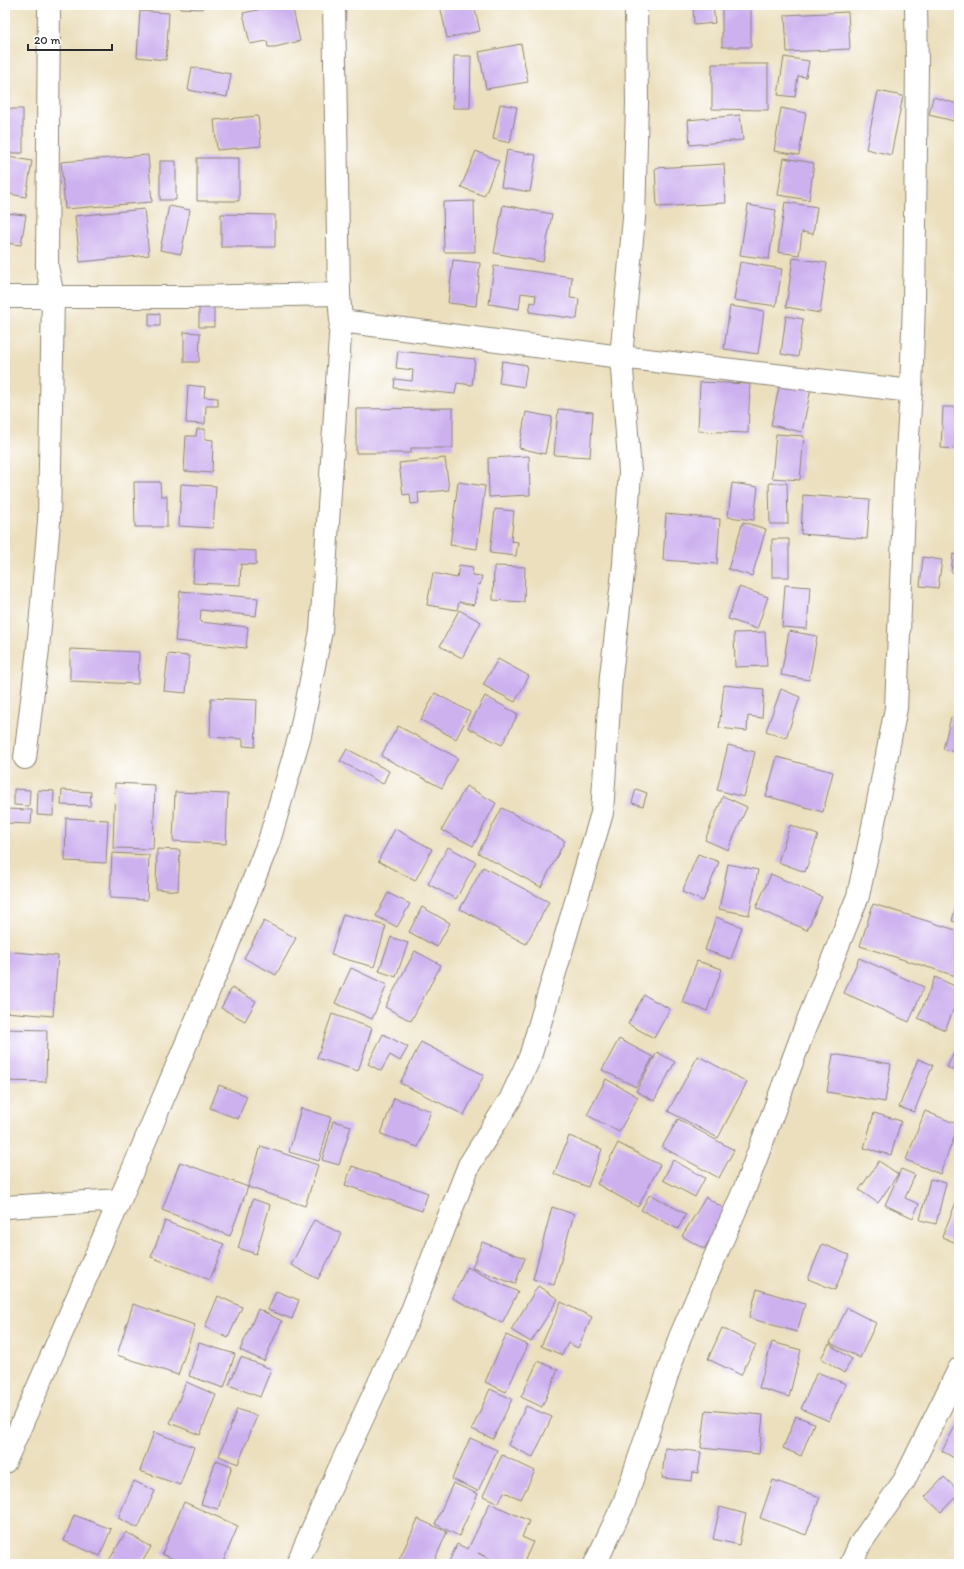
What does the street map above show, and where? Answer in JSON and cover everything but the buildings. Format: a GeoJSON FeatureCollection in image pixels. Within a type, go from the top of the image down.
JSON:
{"type":"FeatureCollection","features":[{"type":"Feature","properties":{"kind":"street"},"geometry":{"type":"LineString","coordinates":[[25,758],[38,649],[49,521],[53,297],[47,266],[49,5]]}},
{"type":"Feature","properties":{"kind":"street"},"geometry":{"type":"LineString","coordinates":[[5,1462],[120,1200],[229,943],[268,841],[300,735],[321,631],[341,321],[339,294],[334,5]]}},
{"type":"Feature","properties":{"kind":"street"},"geometry":{"type":"LineString","coordinates":[[296,1564],[338,1469],[409,1318],[469,1165],[511,1098],[530,1058],[602,813],[611,676],[624,564],[630,472],[621,357],[634,218],[637,103],[636,5]]}},
{"type":"Feature","properties":{"kind":"street"},"geometry":{"type":"LineString","coordinates":[[595,1564],[624,1502],[680,1337],[745,1188],[804,1030],[858,896],[875,817],[896,708],[914,301],[917,68],[916,5]]}},
{"type":"Feature","properties":{"kind":"street"},"geometry":{"type":"LineString","coordinates":[[5,297],[186,297],[339,294]]}},
{"type":"Feature","properties":{"kind":"street"},"geometry":{"type":"LineString","coordinates":[[341,321],[621,357],[911,391]]}},
{"type":"Feature","properties":{"kind":"street"},"geometry":{"type":"LineString","coordinates":[[5,1207],[120,1200]]}},
{"type":"Feature","properties":{"kind":"street"},"geometry":{"type":"LineString","coordinates":[[850,1564],[860,1544],[904,1481],[959,1369]]}}]}
